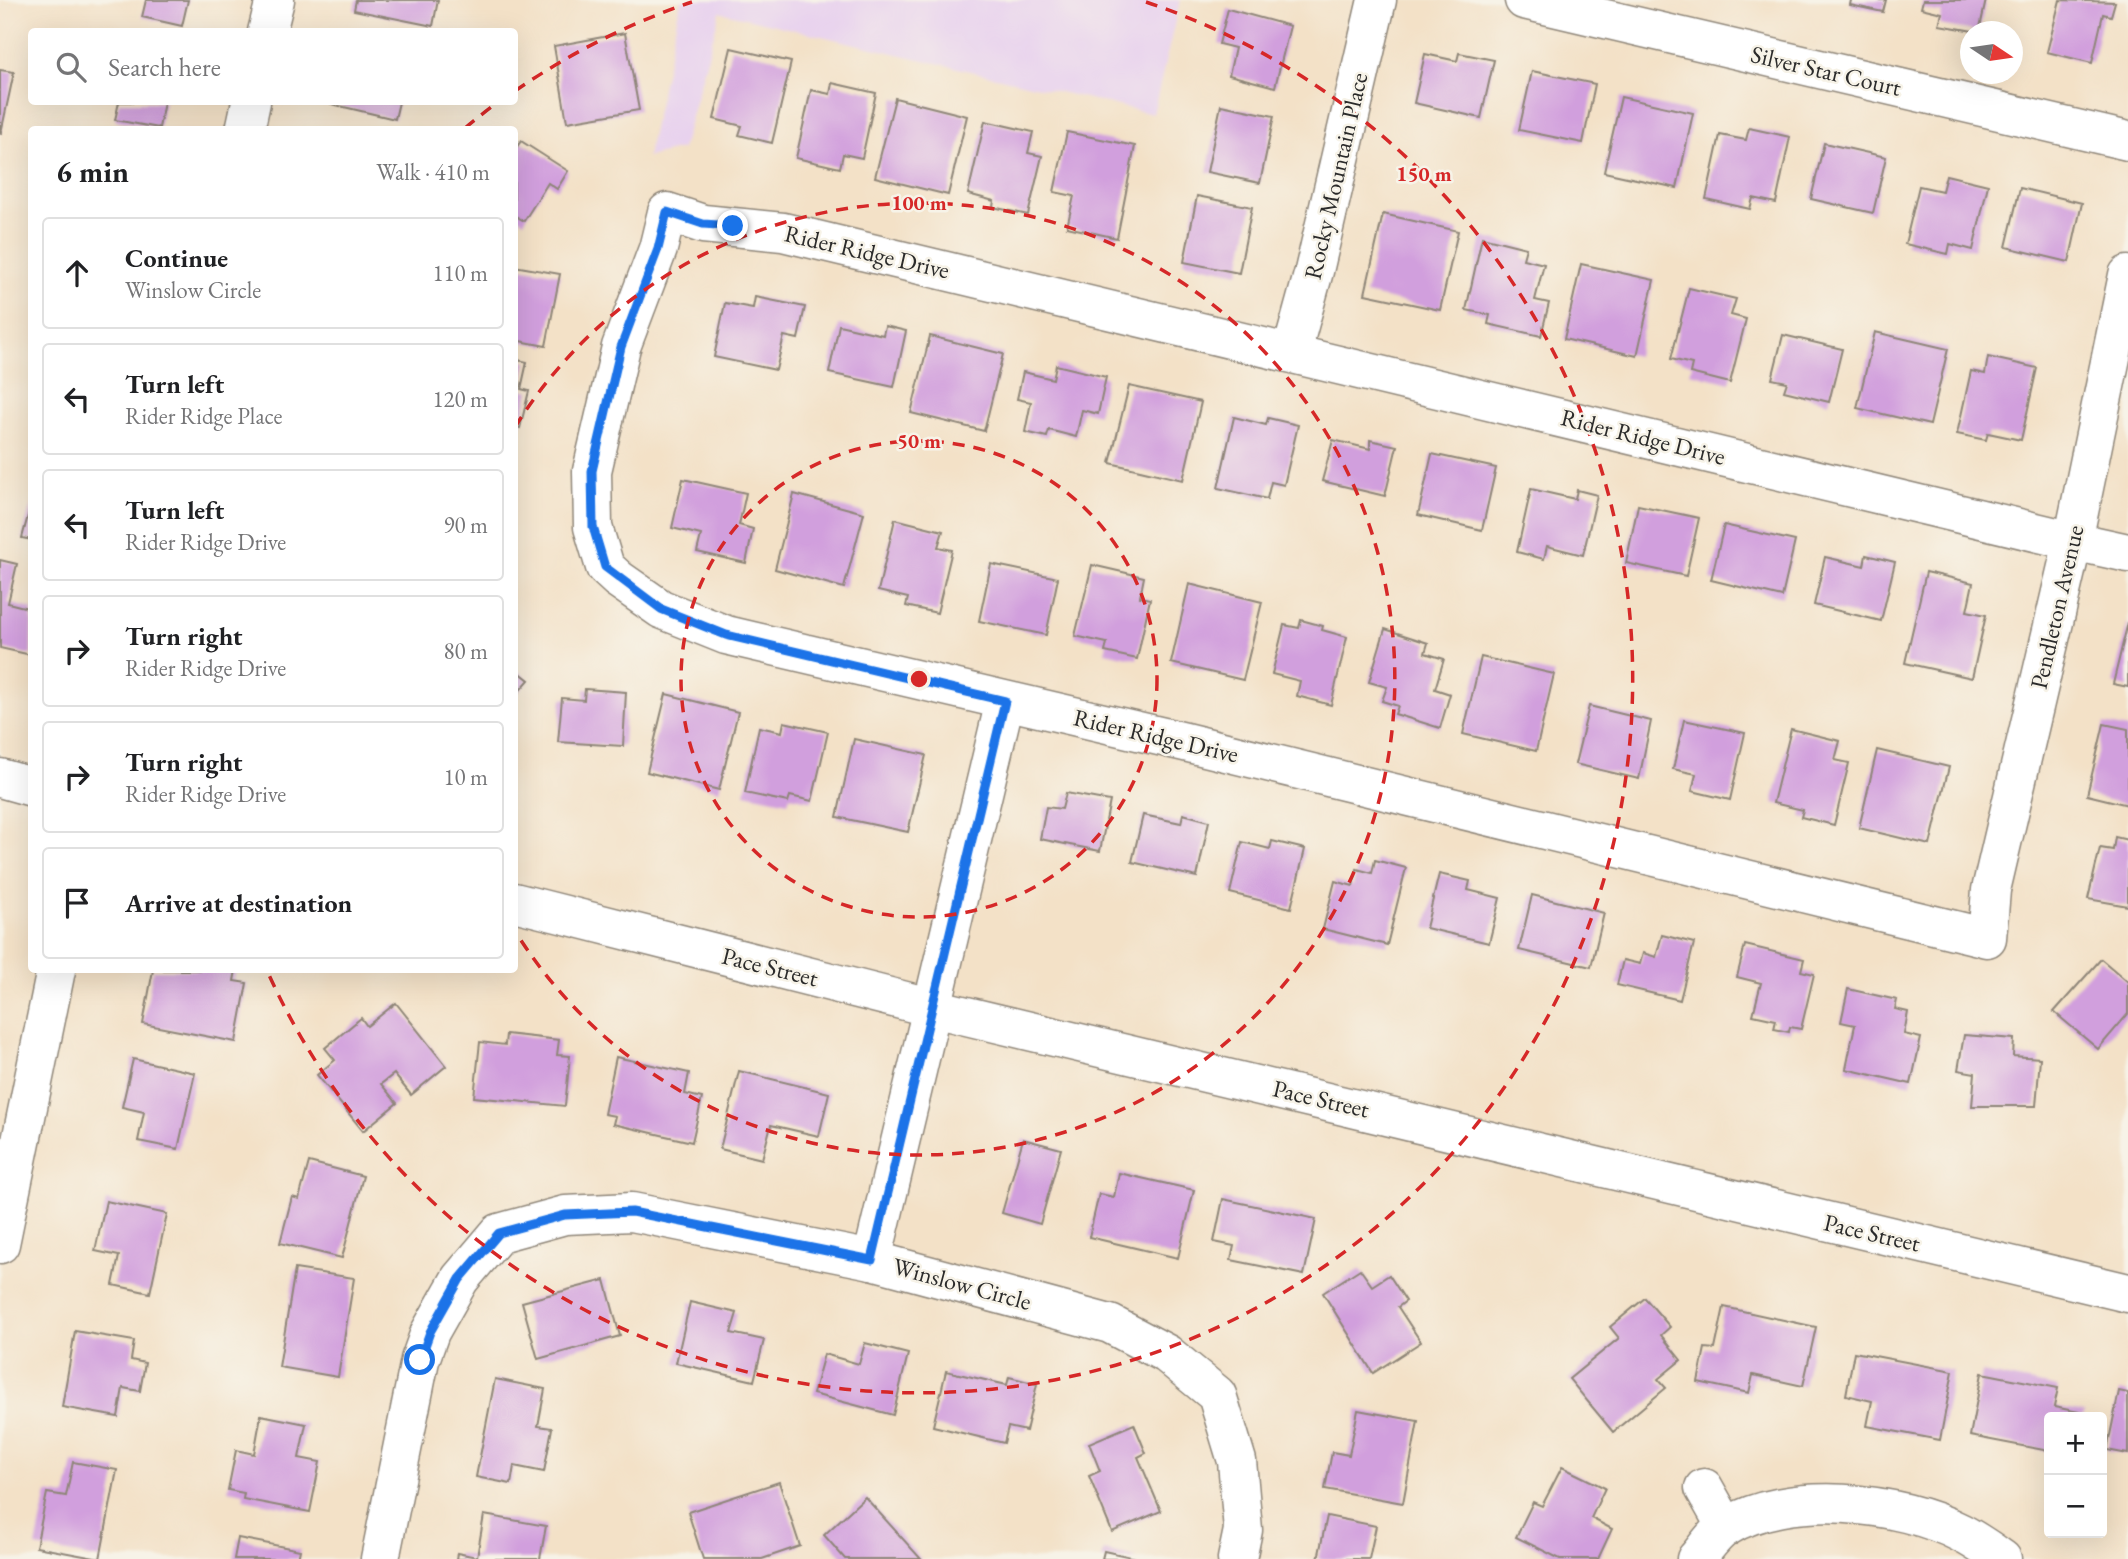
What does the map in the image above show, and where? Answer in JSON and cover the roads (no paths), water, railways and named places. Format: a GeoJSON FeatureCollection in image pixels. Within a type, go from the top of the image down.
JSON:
{"type":"FeatureCollection","features":[{"type":"Feature","properties":{"kind":"street"},"geometry":{"type":"LineString","coordinates":[[268,28],[275,0]]}},
{"type":"Feature","properties":{"kind":"street","name":"Rocky Mountain Place"},"geometry":{"type":"LineString","coordinates":[[1292,351],[1314,271],[1377,0]]}},
{"type":"Feature","properties":{"kind":"street","name":"Silver Star Court"},"geometry":{"type":"LineString","coordinates":[[1524,0],[2128,141]]}},
{"type":"Feature","properties":{"kind":"street"},"geometry":{"type":"LineString","coordinates":[[246,126],[250,105]]}},
{"type":"Feature","properties":{"kind":"street","name":"Rider Ridge Drive"},"geometry":{"type":"LineString","coordinates":[[1987,938],[726,635],[661,609],[605,567],[593,527],[592,471],[621,347],[658,249],[667,212],[703,224],[783,232],[1292,351],[2128,553]]}},
{"type":"Feature","properties":{"kind":"street","name":"Pendleton Avenue"},"geometry":{"type":"LineString","coordinates":[[1987,938],[1990,890],[2073,541],[2128,275]]}},
{"type":"Feature","properties":{"kind":"street"},"geometry":{"type":"LineString","coordinates":[[872,1260],[1005,701]]}},
{"type":"Feature","properties":{"kind":"street"},"geometry":{"type":"LineString","coordinates":[[0,778],[28,785]]}},
{"type":"Feature","properties":{"kind":"street","name":"Pace Street"},"geometry":{"type":"LineString","coordinates":[[518,903],[933,1008],[2128,1293]]}},
{"type":"Feature","properties":{"kind":"street"},"geometry":{"type":"LineString","coordinates":[[0,1244],[55,973]]}},
{"type":"Feature","properties":{"kind":"street","name":"Winslow Circle"},"geometry":{"type":"LineString","coordinates":[[380,1559],[420,1360],[430,1332],[460,1279],[499,1233],[565,1215],[632,1212],[872,1260],[1110,1324],[1167,1354],[1217,1395],[1237,1461],[1243,1530],[1237,1559]]}},
{"type":"Feature","properties":{"kind":"street"},"geometry":{"type":"LineString","coordinates":[[1704,1488],[1726,1527]]}},
{"type":"Feature","properties":{"kind":"street"},"geometry":{"type":"LineString","coordinates":[[1696,1559],[1726,1527],[1774,1508],[1835,1502],[1886,1508],[1959,1532],[2002,1559]]}}]}
